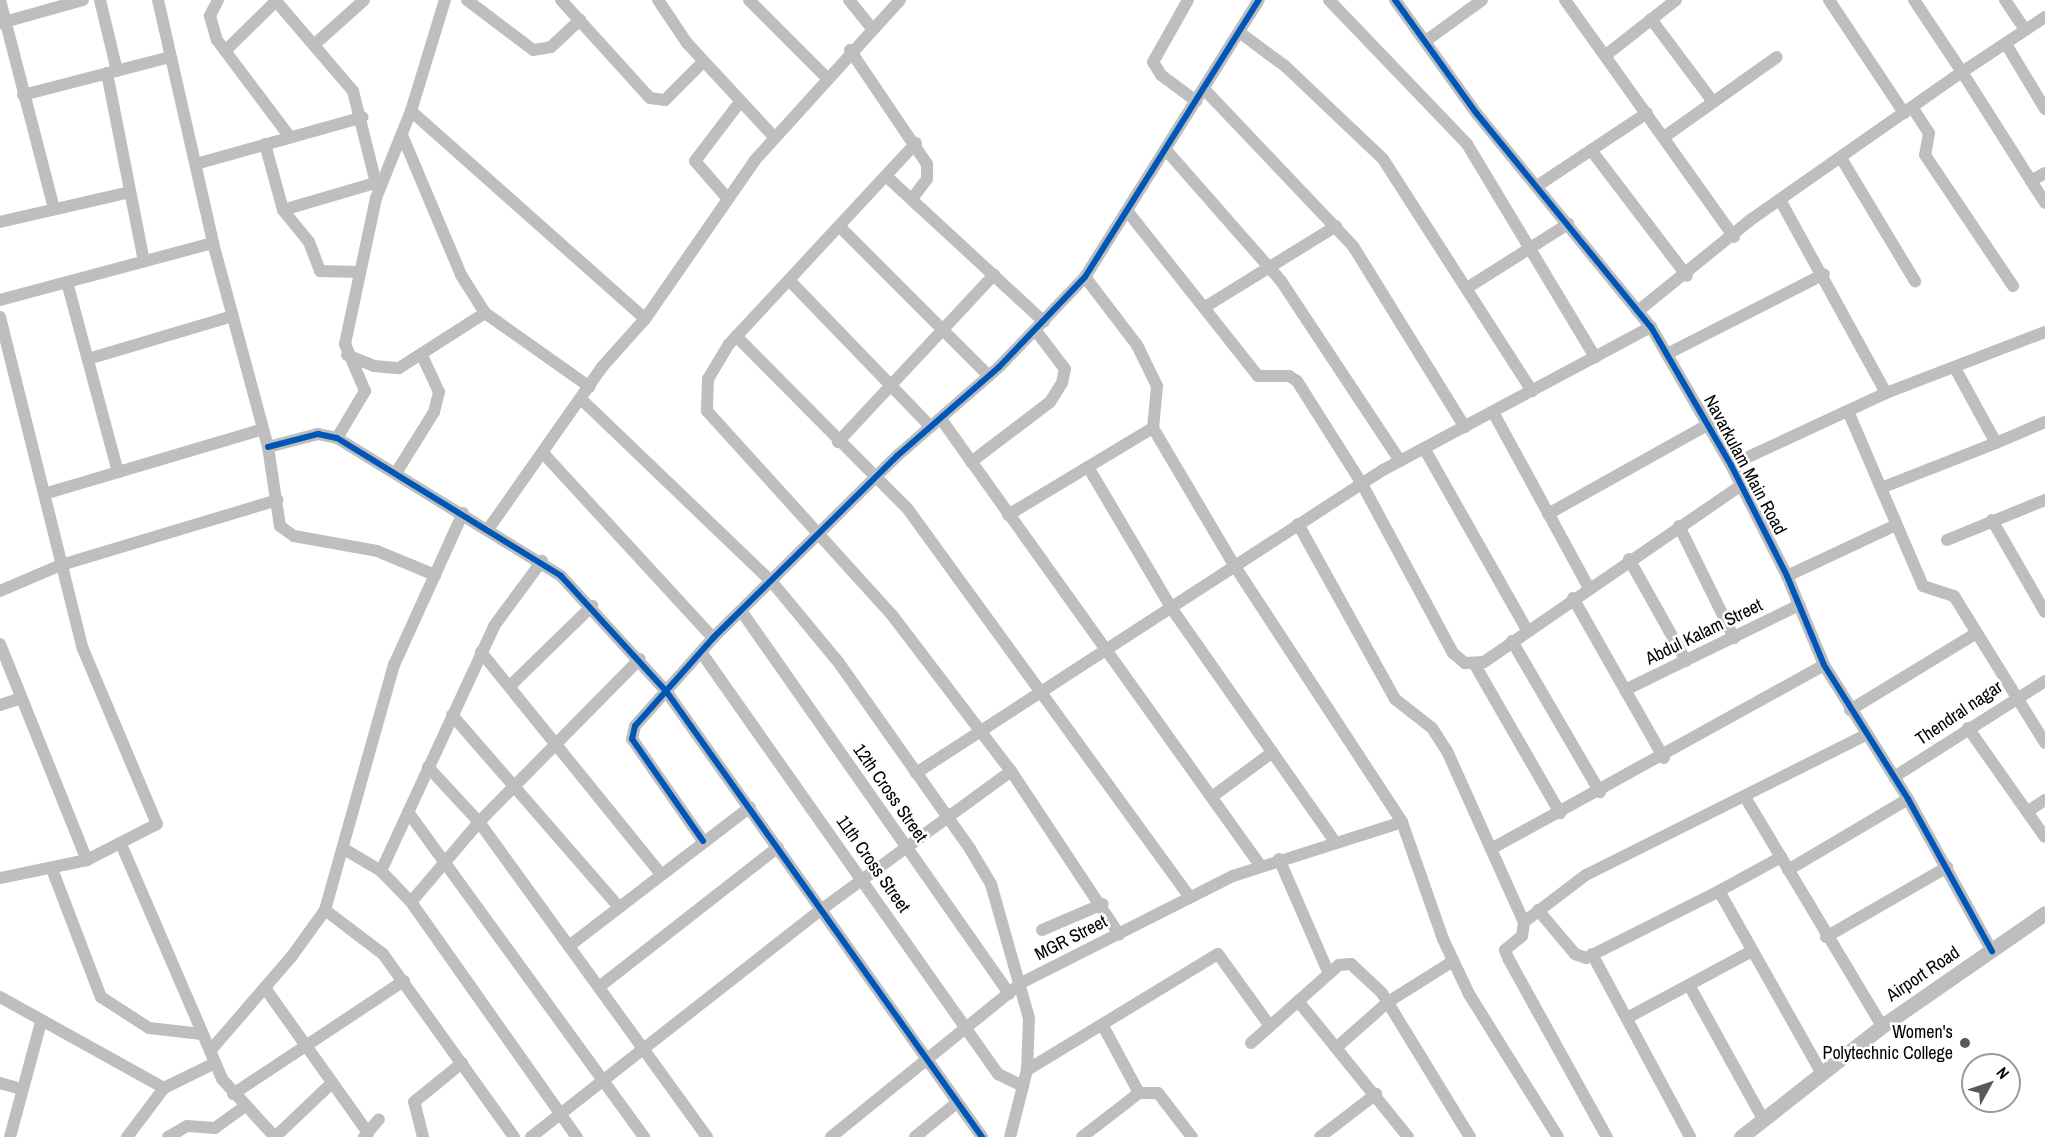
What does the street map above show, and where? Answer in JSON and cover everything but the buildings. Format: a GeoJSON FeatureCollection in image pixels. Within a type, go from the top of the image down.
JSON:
{"type":"FeatureCollection","features":[{"type":"Feature","properties":{"kind":"street"},"geometry":{"type":"LineString","coordinates":[[0,0],[3,23],[54,209]]}},
{"type":"Feature","properties":{"kind":"street"},"geometry":{"type":"LineString","coordinates":[[3,23],[81,0]]}},
{"type":"Feature","properties":{"kind":"street"},"geometry":{"type":"LineString","coordinates":[[100,0],[130,192],[144,261]]}},
{"type":"Feature","properties":{"kind":"street"},"geometry":{"type":"LineString","coordinates":[[158,0],[213,243],[268,447],[277,500],[277,520],[285,532],[377,552],[435,574]]}},
{"type":"Feature","properties":{"kind":"street"},"geometry":{"type":"LineString","coordinates":[[218,0],[211,9],[210,27],[225,51],[289,136]]}},
{"type":"Feature","properties":{"kind":"street"},"geometry":{"type":"LineString","coordinates":[[225,51],[276,0],[353,91],[363,117],[380,182]]}},
{"type":"Feature","properties":{"kind":"street"},"geometry":{"type":"LineString","coordinates":[[315,44],[364,0]]}},
{"type":"Feature","properties":{"kind":"street"},"geometry":{"type":"LineString","coordinates":[[337,438],[365,391],[347,355],[360,272],[380,182],[411,111],[445,0]]}},
{"type":"Feature","properties":{"kind":"street"},"geometry":{"type":"LineString","coordinates":[[467,0],[515,42],[533,50],[551,47],[580,20]]}},
{"type":"Feature","properties":{"kind":"street"},"geometry":{"type":"LineString","coordinates":[[561,0],[637,86],[659,101],[703,62]]}},
{"type":"Feature","properties":{"kind":"street"},"geometry":{"type":"LineString","coordinates":[[658,0],[703,62],[774,136]]}},
{"type":"Feature","properties":{"kind":"street"},"geometry":{"type":"LineString","coordinates":[[749,0],[825,76]]}},
{"type":"Feature","properties":{"kind":"street"},"geometry":{"type":"LineString","coordinates":[[849,0],[872,28]]}},
{"type":"Feature","properties":{"kind":"street"},"geometry":{"type":"LineString","coordinates":[[489,528],[581,399],[645,319],[774,136],[825,76],[900,0]]}},
{"type":"Feature","properties":{"kind":"street"},"geometry":{"type":"LineString","coordinates":[[1188,0],[1154,62],[1161,75],[1196,101]]}},
{"type":"Feature","properties":{"kind":"street"},"geometry":{"type":"LineString","coordinates":[[703,842],[631,734],[713,638],[772,582],[819,532],[1040,327],[1085,277],[1128,212],[1259,0]]}},
{"type":"Feature","properties":{"kind":"street"},"geometry":{"type":"LineString","coordinates":[[1329,0],[1467,144],[1595,357]]}},
{"type":"Feature","properties":{"kind":"street","name":"Navarkulam Main Road"},"geometry":{"type":"LineString","coordinates":[[1395,0],[1427,40],[1453,83],[1651,327],[1731,465],[1787,576],[1824,665],[1850,710],[1908,799],[1992,951]]}},
{"type":"Feature","properties":{"kind":"street"},"geometry":{"type":"LineString","coordinates":[[1427,40],[1482,0]]}},
{"type":"Feature","properties":{"kind":"street"},"geometry":{"type":"LineString","coordinates":[[1565,0],[1734,237]]}},
{"type":"Feature","properties":{"kind":"street"},"geometry":{"type":"LineString","coordinates":[[1606,55],[1676,0]]}},
{"type":"Feature","properties":{"kind":"street"},"geometry":{"type":"LineString","coordinates":[[1829,0],[1908,110],[1929,133],[1925,155],[2013,286]]}},
{"type":"Feature","properties":{"kind":"street"},"geometry":{"type":"LineString","coordinates":[[1914,0],[2045,203]]}},
{"type":"Feature","properties":{"kind":"street"},"geometry":{"type":"LineString","coordinates":[[2005,0],[2025,30]]}},
{"type":"Feature","properties":{"kind":"street"},"geometry":{"type":"LineString","coordinates":[[1638,311],[1687,276],[1780,200],[1962,72],[2045,17]]}},
{"type":"Feature","properties":{"kind":"street"},"geometry":{"type":"LineString","coordinates":[[1652,19],[1713,102]]}},
{"type":"Feature","properties":{"kind":"street"},"geometry":{"type":"LineString","coordinates":[[1239,32],[1285,66],[1383,159],[1532,390]]}},
{"type":"Feature","properties":{"kind":"street"},"geometry":{"type":"LineString","coordinates":[[2006,44],[2045,109]]}},
{"type":"Feature","properties":{"kind":"street"},"geometry":{"type":"LineString","coordinates":[[850,50],[916,143],[928,173],[912,199]]}},
{"type":"Feature","properties":{"kind":"street"},"geometry":{"type":"LineString","coordinates":[[23,94],[170,57]]}},
{"type":"Feature","properties":{"kind":"street"},"geometry":{"type":"LineString","coordinates":[[1664,137],[1777,57]]}},
{"type":"Feature","properties":{"kind":"street"},"geometry":{"type":"LineString","coordinates":[[1204,89],[1336,226],[1465,427]]}},
{"type":"Feature","properties":{"kind":"street"},"geometry":{"type":"LineString","coordinates":[[728,199],[699,168],[696,155],[740,102]]}},
{"type":"Feature","properties":{"kind":"street"},"geometry":{"type":"LineString","coordinates":[[411,111],[645,319]]}},
{"type":"Feature","properties":{"kind":"street"},"geometry":{"type":"LineString","coordinates":[[1537,186],[1647,113]]}},
{"type":"Feature","properties":{"kind":"street"},"geometry":{"type":"LineString","coordinates":[[196,164],[363,117]]}},
{"type":"Feature","properties":{"kind":"street"},"geometry":{"type":"LineString","coordinates":[[402,135],[461,275],[485,313],[590,387]]}},
{"type":"Feature","properties":{"kind":"street"},"geometry":{"type":"LineString","coordinates":[[916,143],[736,336],[713,365],[704,397],[707,411],[819,532],[982,732],[1103,904],[1119,934]]}},
{"type":"Feature","properties":{"kind":"street"},"geometry":{"type":"LineString","coordinates":[[265,144],[283,210],[309,242],[320,271],[360,272]]}},
{"type":"Feature","properties":{"kind":"street"},"geometry":{"type":"LineString","coordinates":[[1166,150],[1269,266],[1400,461]]}},
{"type":"Feature","properties":{"kind":"street"},"geometry":{"type":"LineString","coordinates":[[1591,150],[1687,276]]}},
{"type":"Feature","properties":{"kind":"street"},"geometry":{"type":"LineString","coordinates":[[1840,158],[1915,280]]}},
{"type":"Feature","properties":{"kind":"street"},"geometry":{"type":"LineString","coordinates":[[2031,181],[2045,173]]}},
{"type":"Feature","properties":{"kind":"street"},"geometry":{"type":"LineString","coordinates":[[886,176],[994,275],[1040,327],[1065,369],[1062,383],[1050,402],[971,462]]}},
{"type":"Feature","properties":{"kind":"street"},"geometry":{"type":"LineString","coordinates":[[283,210],[380,182]]}},
{"type":"Feature","properties":{"kind":"street"},"geometry":{"type":"LineString","coordinates":[[0,222],[130,192]]}},
{"type":"Feature","properties":{"kind":"street"},"geometry":{"type":"LineString","coordinates":[[1780,200],[1824,274],[1886,393]]}},
{"type":"Feature","properties":{"kind":"street"},"geometry":{"type":"LineString","coordinates":[[1128,212],[1258,376],[1289,376],[1297,381],[1362,484],[1453,652],[1475,665],[1560,813]]}},
{"type":"Feature","properties":{"kind":"street"},"geometry":{"type":"LineString","coordinates":[[1467,288],[1568,224]]}},
{"type":"Feature","properties":{"kind":"street"},"geometry":{"type":"LineString","coordinates":[[839,226],[989,376]]}},
{"type":"Feature","properties":{"kind":"street"},"geometry":{"type":"LineString","coordinates":[[1205,307],[1336,226]]}},
{"type":"Feature","properties":{"kind":"street"},"geometry":{"type":"LineString","coordinates":[[0,300],[213,243]]}},
{"type":"Feature","properties":{"kind":"street"},"geometry":{"type":"LineString","coordinates":[[1667,354],[1824,274]]}},
{"type":"Feature","properties":{"kind":"street"},"geometry":{"type":"LineString","coordinates":[[838,442],[994,275]]}},
{"type":"Feature","properties":{"kind":"street"},"geometry":{"type":"LineString","coordinates":[[1085,277],[1137,345],[1157,386],[1153,428],[1234,565],[1402,822],[1453,961],[1558,1137]]}},
{"type":"Feature","properties":{"kind":"street"},"geometry":{"type":"LineString","coordinates":[[789,280],[931,427]]}},
{"type":"Feature","properties":{"kind":"street"},"geometry":{"type":"LineString","coordinates":[[67,282],[118,472]]}},
{"type":"Feature","properties":{"kind":"street"},"geometry":{"type":"LineString","coordinates":[[347,355],[389,369],[423,357],[485,313]]}},
{"type":"Feature","properties":{"kind":"street"},"geometry":{"type":"LineString","coordinates":[[88,359],[233,316]]}},
{"type":"Feature","properties":{"kind":"street"},"geometry":{"type":"LineString","coordinates":[[0,317],[5,362],[44,494],[83,649],[157,824],[87,860],[0,878]]}},
{"type":"Feature","properties":{"kind":"street"},"geometry":{"type":"LineString","coordinates":[[916,773],[1043,694],[1234,565],[1362,484],[1400,461],[1651,327]]}},
{"type":"Feature","properties":{"kind":"street"},"geometry":{"type":"LineString","coordinates":[[1731,465],[1886,393],[1956,370],[2045,332]]}},
{"type":"Feature","properties":{"kind":"street"},"geometry":{"type":"LineString","coordinates":[[736,336],[838,442],[907,508],[950,560],[1043,694],[1189,896]]}},
{"type":"Feature","properties":{"kind":"street"},"geometry":{"type":"LineString","coordinates":[[396,473],[434,412],[439,392],[423,357]]}},
{"type":"Feature","properties":{"kind":"street"},"geometry":{"type":"LineString","coordinates":[[1956,370],[1996,443]]}},
{"type":"Feature","properties":{"kind":"street"},"geometry":{"type":"LineString","coordinates":[[581,399],[772,582],[839,663],[948,818],[990,884],[1021,983],[1029,1018],[1027,1070],[1011,1137]]}},
{"type":"Feature","properties":{"kind":"street"},"geometry":{"type":"LineString","coordinates":[[1848,411],[1923,586],[1954,596],[2012,698],[2045,743]]}},
{"type":"Feature","properties":{"kind":"street"},"geometry":{"type":"LineString","coordinates":[[1493,412],[1588,586]]}},
{"type":"Feature","properties":{"kind":"street"},"geometry":{"type":"LineString","coordinates":[[941,419],[1106,652],[1213,796],[1260,865]]}},
{"type":"Feature","properties":{"kind":"street"},"geometry":{"type":"LineString","coordinates":[[1881,488],[2045,422]]}},
{"type":"Feature","properties":{"kind":"street"},"geometry":{"type":"LineString","coordinates":[[1548,514],[1709,424]]}},
{"type":"Feature","properties":{"kind":"street"},"geometry":{"type":"LineString","coordinates":[[1008,515],[1153,428]]}},
{"type":"Feature","properties":{"kind":"street"},"geometry":{"type":"LineString","coordinates":[[44,494],[263,429]]}},
{"type":"Feature","properties":{"kind":"street"},"geometry":{"type":"LineString","coordinates":[[268,447],[318,434],[337,438],[542,561],[592,606],[666,691],[822,909],[954,1105],[982,1137]]}},
{"type":"Feature","properties":{"kind":"street"},"geometry":{"type":"LineString","coordinates":[[1424,448],[1528,632]]}},
{"type":"Feature","properties":{"kind":"street"},"geometry":{"type":"LineString","coordinates":[[543,453],[713,638]]}},
{"type":"Feature","properties":{"kind":"street"},"geometry":{"type":"LineString","coordinates":[[1088,467],[1172,609],[1335,842]]}},
{"type":"Feature","properties":{"kind":"street"},"geometry":{"type":"LineString","coordinates":[[1475,665],[1528,632],[1588,586],[1740,486]]}},
{"type":"Feature","properties":{"kind":"street"},"geometry":{"type":"LineString","coordinates":[[0,591],[61,565],[277,500]]}},
{"type":"Feature","properties":{"kind":"street"},"geometry":{"type":"LineString","coordinates":[[1947,540],[2045,500]]}},
{"type":"Feature","properties":{"kind":"street"},"geometry":{"type":"LineString","coordinates":[[127,1137],[164,1088],[212,1057],[325,910],[394,665],[463,513]]}},
{"type":"Feature","properties":{"kind":"street"},"geometry":{"type":"LineString","coordinates":[[1992,520],[2043,605]]}},
{"type":"Feature","properties":{"kind":"street"},"geometry":{"type":"LineString","coordinates":[[1298,524],[1395,699],[1432,728],[1447,751],[1524,921],[1522,936],[1505,950],[1508,958],[1607,1137]]}},
{"type":"Feature","properties":{"kind":"street"},"geometry":{"type":"LineString","coordinates":[[1787,576],[1896,525]]}},
{"type":"Feature","properties":{"kind":"street"},"geometry":{"type":"LineString","coordinates":[[1679,526],[1734,638]]}},
{"type":"Feature","properties":{"kind":"street"},"geometry":{"type":"LineString","coordinates":[[1629,560],[1686,661]]}},
{"type":"Feature","properties":{"kind":"street"},"geometry":{"type":"LineString","coordinates":[[381,871],[481,652],[542,561]]}},
{"type":"Feature","properties":{"kind":"street"},"geometry":{"type":"LineString","coordinates":[[1573,598],[1664,758]]}},
{"type":"Feature","properties":{"kind":"street"},"geometry":{"type":"LineString","coordinates":[[510,686],[592,606]]}},
{"type":"Feature","properties":{"kind":"street","name":"Abdul Kalam Street"},"geometry":{"type":"LineString","coordinates":[[1625,690],[1799,606]]}},
{"type":"Feature","properties":{"kind":"street","name":"12th Cross Street"},"geometry":{"type":"LineString","coordinates":[[742,612],[1010,994]]}},
{"type":"Feature","properties":{"kind":"street"},"geometry":{"type":"LineString","coordinates":[[1850,710],[1975,634]]}},
{"type":"Feature","properties":{"kind":"street"},"geometry":{"type":"LineString","coordinates":[[1512,641],[1600,792]]}},
{"type":"Feature","properties":{"kind":"street"},"geometry":{"type":"LineString","coordinates":[[0,644],[87,860]]}},
{"type":"Feature","properties":{"kind":"street"},"geometry":{"type":"LineString","coordinates":[[481,652],[558,744],[661,874]]}},
{"type":"Feature","properties":{"kind":"street","name":"11th Cross Street"},"geometry":{"type":"LineString","coordinates":[[701,652],[968,1028],[998,1074],[1023,1086]]}},
{"type":"Feature","properties":{"kind":"street"},"geometry":{"type":"LineString","coordinates":[[411,902],[479,822],[640,659]]}},
{"type":"Feature","properties":{"kind":"street"},"geometry":{"type":"LineString","coordinates":[[1491,849],[1664,758],[1824,665]]}},
{"type":"Feature","properties":{"kind":"street","name":"Thendral nagar"},"geometry":{"type":"LineString","coordinates":[[1894,777],[2012,698],[2045,681]]}},
{"type":"Feature","properties":{"kind":"street"},"geometry":{"type":"LineString","coordinates":[[0,705],[21,698]]}},
{"type":"Feature","properties":{"kind":"street"},"geometry":{"type":"LineString","coordinates":[[452,715],[516,785],[619,907]]}},
{"type":"Feature","properties":{"kind":"street"},"geometry":{"type":"LineString","coordinates":[[1968,728],[2045,837]]}},
{"type":"Feature","properties":{"kind":"street"},"geometry":{"type":"LineString","coordinates":[[1524,921],[1586,875],[1866,735]]}},
{"type":"Feature","properties":{"kind":"street"},"geometry":{"type":"LineString","coordinates":[[1213,796],[1273,752]]}},
{"type":"Feature","properties":{"kind":"street"},"geometry":{"type":"LineString","coordinates":[[428,767],[479,822],[644,1046],[707,1137]]}},
{"type":"Feature","properties":{"kind":"street"},"geometry":{"type":"LineString","coordinates":[[531,1137],[644,1046],[822,909],[1011,771]]}},
{"type":"Feature","properties":{"kind":"street"},"geometry":{"type":"LineString","coordinates":[[1746,797],[1826,937],[1882,1026]]}},
{"type":"Feature","properties":{"kind":"street"},"geometry":{"type":"LineString","coordinates":[[1788,870],[1908,799]]}},
{"type":"Feature","properties":{"kind":"street"},"geometry":{"type":"LineString","coordinates":[[2027,812],[2045,800]]}},
{"type":"Feature","properties":{"kind":"street"},"geometry":{"type":"LineString","coordinates":[[569,946],[750,807]]}},
{"type":"Feature","properties":{"kind":"street"},"geometry":{"type":"LineString","coordinates":[[408,812],[644,1137]]}},
{"type":"Feature","properties":{"kind":"street","name":"MGR Street"},"geometry":{"type":"LineString","coordinates":[[831,1137],[926,1063],[1021,983],[1189,896],[1260,865],[1402,822]]}},
{"type":"Feature","properties":{"kind":"street"},"geometry":{"type":"LineString","coordinates":[[121,844],[212,1057],[233,1094],[275,1137],[332,1083]]}},
{"type":"Feature","properties":{"kind":"street"},"geometry":{"type":"LineString","coordinates":[[599,987],[778,847]]}},
{"type":"Feature","properties":{"kind":"street"},"geometry":{"type":"LineString","coordinates":[[344,849],[381,871],[411,902],[578,1137]]}},
{"type":"Feature","properties":{"kind":"street"},"geometry":{"type":"LineString","coordinates":[[1538,910],[1575,954],[1592,954],[1719,891],[1781,857]]}},
{"type":"Feature","properties":{"kind":"street"},"geometry":{"type":"LineString","coordinates":[[1279,859],[1329,974]]}},
{"type":"Feature","properties":{"kind":"street"},"geometry":{"type":"LineString","coordinates":[[1826,937],[1947,867]]}},
{"type":"Feature","properties":{"kind":"street"},"geometry":{"type":"LineString","coordinates":[[52,869],[101,996],[149,1028],[202,1034]]}},
{"type":"Feature","properties":{"kind":"street"},"geometry":{"type":"LineString","coordinates":[[1719,891],[1821,1072]]}},
{"type":"Feature","properties":{"kind":"street"},"geometry":{"type":"LineString","coordinates":[[1042,930],[1103,904]]}},
{"type":"Feature","properties":{"kind":"street"},"geometry":{"type":"LineString","coordinates":[[325,910],[366,939],[404,981],[514,1137]]}},
{"type":"Feature","properties":{"kind":"street","name":"Airport Road"},"geometry":{"type":"LineString","coordinates":[[1741,1137],[1762,1117],[1882,1026],[2045,913]]}},
{"type":"Feature","properties":{"kind":"street"},"geometry":{"type":"LineString","coordinates":[[1627,1018],[1752,951]]}},
{"type":"Feature","properties":{"kind":"street"},"geometry":{"type":"LineString","coordinates":[[1027,1070],[1103,1026],[1218,954],[1270,1026]]}},
{"type":"Feature","properties":{"kind":"street"},"geometry":{"type":"LineString","coordinates":[[1592,954],[1690,1137]]}},
{"type":"Feature","properties":{"kind":"street"},"geometry":{"type":"LineString","coordinates":[[1337,1047],[1388,1002],[1453,961]]}},
{"type":"Feature","properties":{"kind":"street"},"geometry":{"type":"LineString","coordinates":[[1251,1042],[1329,974],[1351,964],[1388,1002],[1470,1137]]}},
{"type":"Feature","properties":{"kind":"street"},"geometry":{"type":"LineString","coordinates":[[233,1094],[307,1048],[404,981]]}},
{"type":"Feature","properties":{"kind":"street"},"geometry":{"type":"LineString","coordinates":[[1689,985],[1762,1117]]}},
{"type":"Feature","properties":{"kind":"street"},"geometry":{"type":"LineString","coordinates":[[265,988],[366,1135],[379,1119]]}},
{"type":"Feature","properties":{"kind":"street"},"geometry":{"type":"LineString","coordinates":[[0,997],[41,1022],[164,1088]]}},
{"type":"Feature","properties":{"kind":"street"},"geometry":{"type":"LineString","coordinates":[[1298,1001],[1376,1094],[1408,1137]]}},
{"type":"Feature","properties":{"kind":"street"},"geometry":{"type":"LineString","coordinates":[[10,1137],[21,1089],[41,1022]]}},
{"type":"Feature","properties":{"kind":"street"},"geometry":{"type":"LineString","coordinates":[[1103,1026],[1139,1093]]}},
{"type":"Feature","properties":{"kind":"street"},"geometry":{"type":"LineString","coordinates":[[423,1137],[414,1102],[462,1063]]}},
{"type":"Feature","properties":{"kind":"street"},"geometry":{"type":"LineString","coordinates":[[0,1083],[21,1089]]}},
{"type":"Feature","properties":{"kind":"street"},"geometry":{"type":"LineString","coordinates":[[1082,1137],[1139,1093],[1158,1093],[1192,1137]]}},
{"type":"Feature","properties":{"kind":"street"},"geometry":{"type":"LineString","coordinates":[[1320,1137],[1376,1094]]}},
{"type":"Feature","properties":{"kind":"street"},"geometry":{"type":"LineString","coordinates":[[915,1137],[954,1105]]}},
{"type":"Feature","properties":{"kind":"street"},"geometry":{"type":"LineString","coordinates":[[168,1137],[187,1126],[215,1128],[245,1106]]}},
{"type":"Feature","properties":{"kind":"cycle path"},"geometry":{"type":"LineString","coordinates":[[703,841],[632,739],[635,726],[713,638],[897,456],[999,367],[1085,277],[1259,0]]}},
{"type":"Feature","properties":{"kind":"cycle path"},"geometry":{"type":"LineString","coordinates":[[1395,0],[1477,114],[1651,327],[1731,465],[1787,576],[1824,665],[1908,799],[1992,951]]}},
{"type":"Feature","properties":{"kind":"cycle path"},"geometry":{"type":"LineString","coordinates":[[268,447],[318,434],[337,438],[561,576],[666,691],[982,1137]]}},
{"type":"Feature","properties":{"kind":"place","name":"Women's Polytechnic College"},"geometry":{"type":"Point","coordinates":[1965,1043]}}]}
